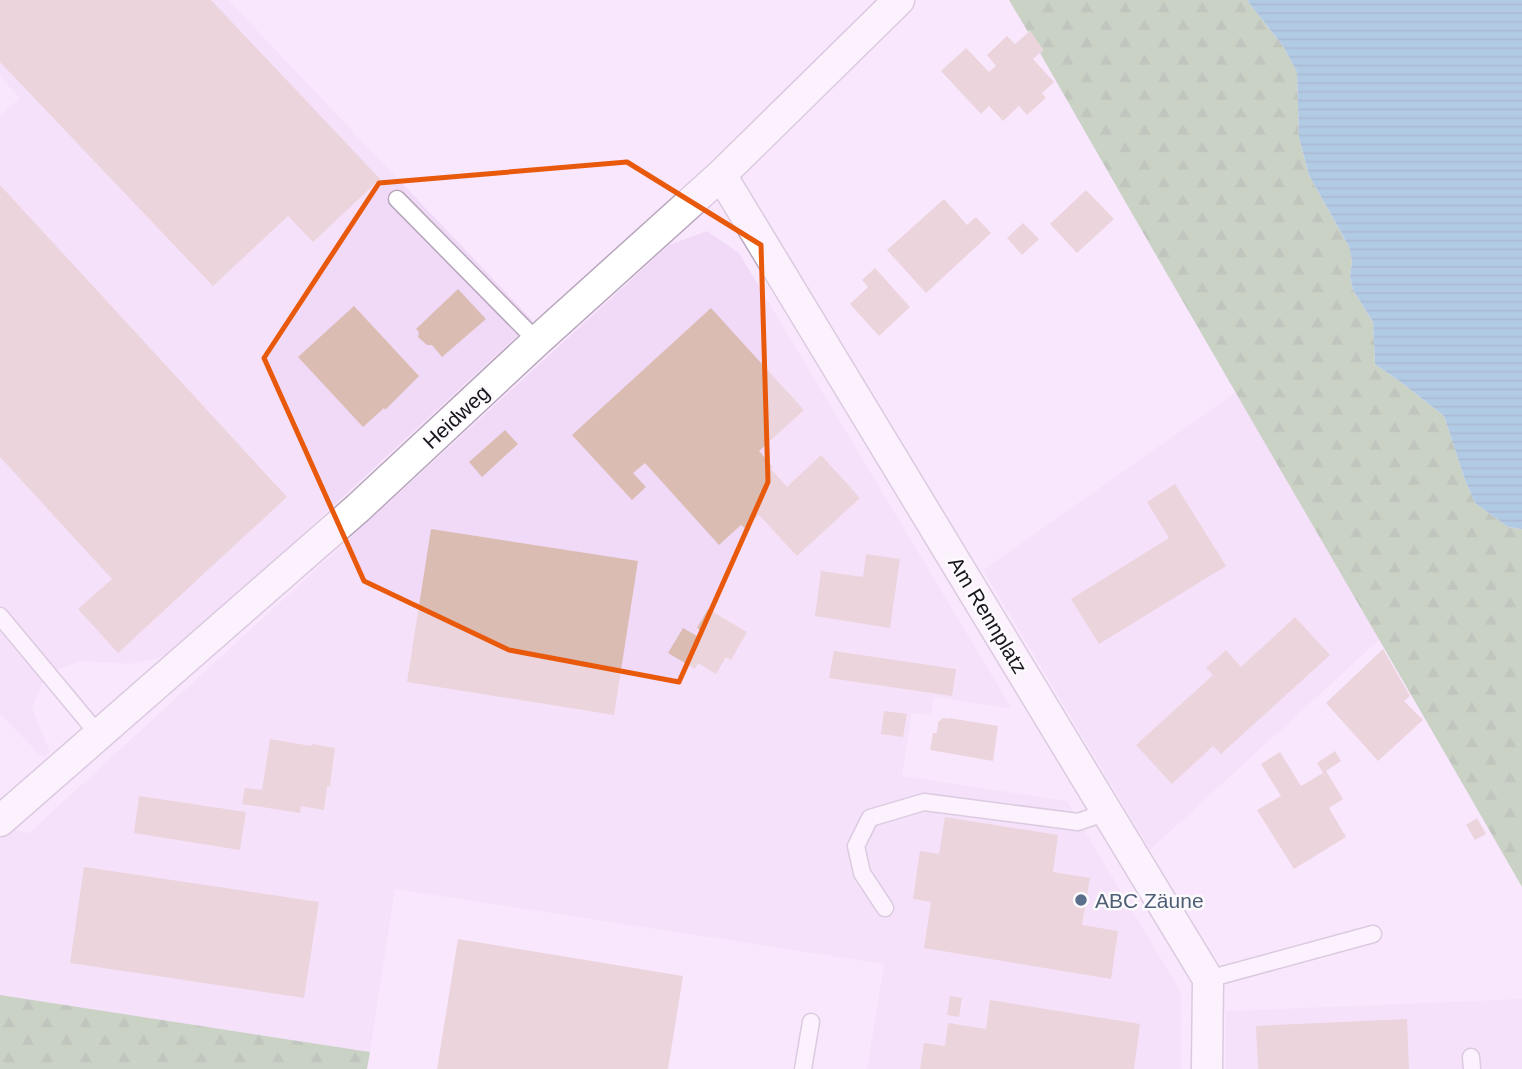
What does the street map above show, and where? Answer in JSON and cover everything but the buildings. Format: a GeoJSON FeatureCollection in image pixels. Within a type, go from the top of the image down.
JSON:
{"type":"FeatureCollection","features":[{"type":"Feature","properties":{"kind":"street","name":"Heidweg"},"geometry":{"type":"LineString","coordinates":[[0,821],[358,508],[721,175],[899,0]]}},
{"type":"Feature","properties":{"kind":"street","name":"Am Rennplatz"},"geometry":{"type":"LineString","coordinates":[[721,175],[1208,979]]}},
{"type":"Feature","properties":{"kind":"street"},"geometry":{"type":"LineString","coordinates":[[1207,1069],[1208,979]]}},
{"type":"Feature","properties":{"kind":"lane"},"geometry":{"type":"LineString","coordinates":[[397,199],[537,341]]}},
{"type":"Feature","properties":{"kind":"lane"},"geometry":{"type":"LineString","coordinates":[[0,617],[99,735]]}},
{"type":"Feature","properties":{"kind":"lane"},"geometry":{"type":"LineString","coordinates":[[885,908],[862,873],[856,846],[870,818],[924,802],[1078,822],[1107,812]]}},
{"type":"Feature","properties":{"kind":"lane"},"geometry":{"type":"LineString","coordinates":[[1208,979],[1373,934]]}},
{"type":"Feature","properties":{"kind":"lane"},"geometry":{"type":"LineString","coordinates":[[803,1069],[811,1022]]}},
{"type":"Feature","properties":{"kind":"highlighted area"},"geometry":{"type":"Polygon","coordinates":[[[627,162],[761,245],[768,482],[679,682],[509,650],[364,581],[264,358],[379,183],[627,162]]]}},
{"type":"Feature","properties":{"kind":"shaded area"},"geometry":{"type":"Polygon","coordinates":[[[0,0],[228,0],[533,321],[186,642],[159,658],[130,664],[81,661],[47,673],[32,708],[50,752],[43,758],[0,714],[0,116],[20,98],[0,77],[0,0]]]}},
{"type":"Feature","properties":{"kind":"shaded area"},"geometry":{"type":"Polygon","coordinates":[[[707,231],[739,253],[1012,709],[934,697],[931,715],[912,713],[902,776],[1067,801],[1181,992],[1181,1069],[867,1069],[884,964],[395,889],[370,1052],[0,995],[0,832],[4,828],[29,833],[669,245],[707,231]]]}},
{"type":"Feature","properties":{"kind":"shaded area"},"geometry":{"type":"Polygon","coordinates":[[[1236,392],[1380,639],[1150,850],[983,570],[1236,392]]]}},
{"type":"Feature","properties":{"kind":"shaded area"},"geometry":{"type":"Polygon","coordinates":[[[1522,999],[1522,1069],[1226,1069],[1226,1011],[1522,999]]]}},
{"type":"Feature","properties":{"kind":"green space"},"geometry":{"type":"Polygon","coordinates":[[[1009,0],[1248,0],[1283,46],[1297,72],[1299,138],[1309,175],[1349,247],[1353,290],[1373,322],[1375,364],[1444,416],[1475,503],[1508,527],[1522,529],[1522,887],[1040,53],[1043,50],[1030,31],[1028,32],[1009,0]]]}},
{"type":"Feature","properties":{"kind":"green space"},"geometry":{"type":"Polygon","coordinates":[[[0,995],[370,1052],[367,1069],[0,1069],[0,995]]]}},
{"type":"Feature","properties":{"kind":"water"},"geometry":{"type":"Polygon","coordinates":[[[1248,0],[1522,0],[1522,529],[1508,527],[1475,503],[1444,416],[1375,364],[1373,322],[1353,290],[1349,247],[1309,175],[1299,138],[1297,72],[1283,46],[1248,0]]]}},
{"type":"Feature","properties":{"kind":"place","name":"ABC Zäune"},"geometry":{"type":"Point","coordinates":[1081,900]}}]}
